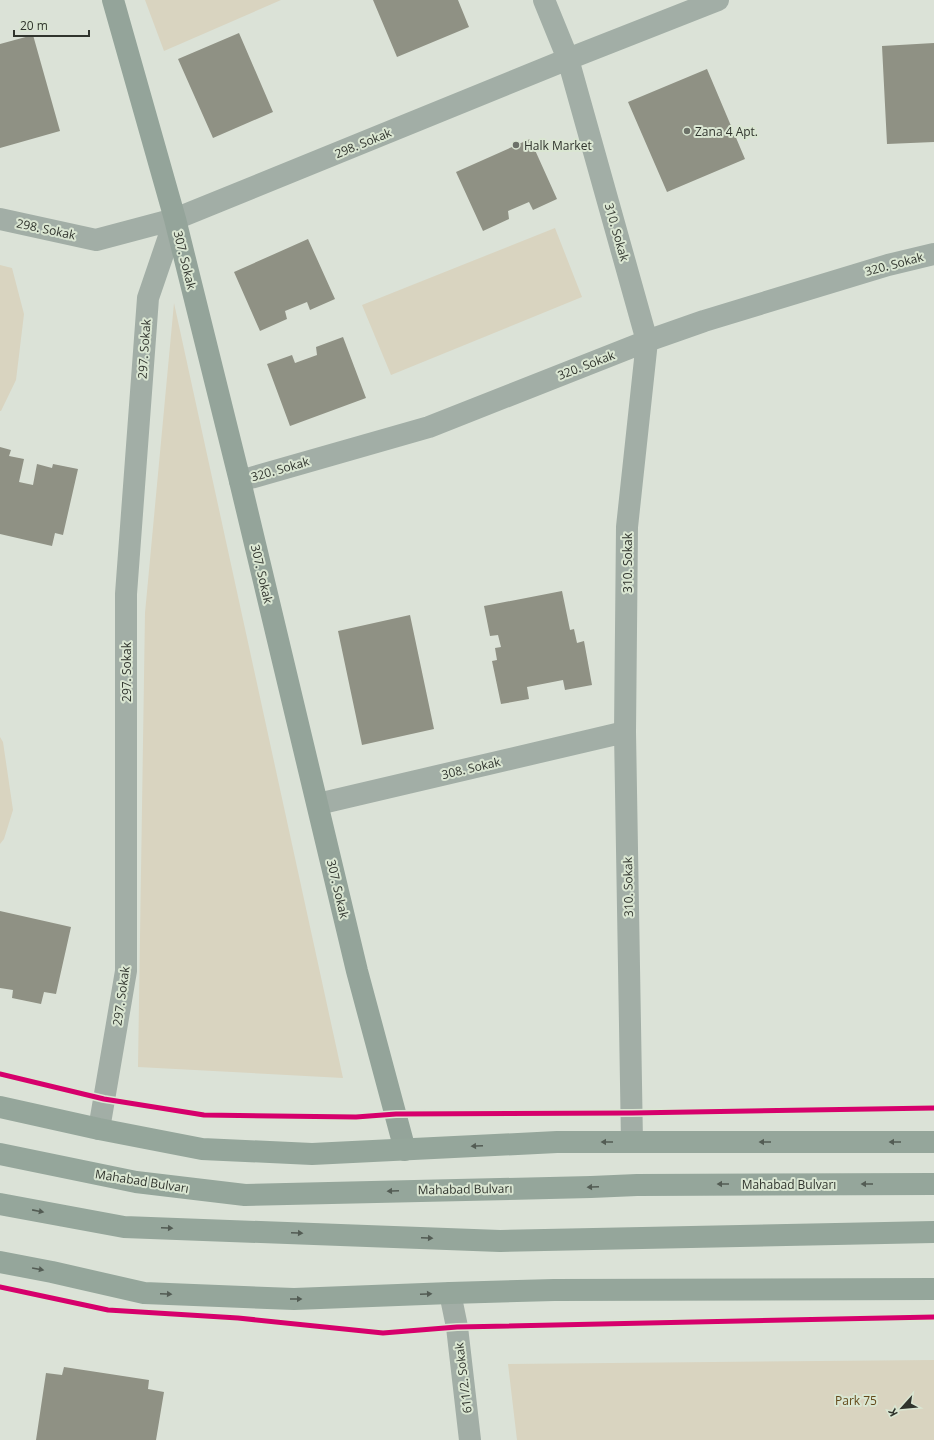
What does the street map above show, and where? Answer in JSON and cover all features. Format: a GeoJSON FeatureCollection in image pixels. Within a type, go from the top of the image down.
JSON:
{"type":"FeatureCollection","features":[{"type":"Feature","properties":{"kind":"main road"},"geometry":{"type":"LineString","coordinates":[[0,1107],[99,1129],[202,1149],[312,1154],[558,1142],[934,1142]]}},
{"type":"Feature","properties":{"kind":"main road","name":"Mahabad Bulvarı"},"geometry":{"type":"LineString","coordinates":[[0,1154],[136,1182],[245,1195],[637,1185],[934,1184]]}},
{"type":"Feature","properties":{"kind":"main road"},"geometry":{"type":"LineString","coordinates":[[0,1204],[124,1227],[493,1240],[934,1232]]}},
{"type":"Feature","properties":{"kind":"main road"},"geometry":{"type":"LineString","coordinates":[[0,1262],[144,1293],[294,1300],[562,1290],[934,1289]]}},
{"type":"Feature","properties":{"kind":"street","name":"307. Sokak"},"geometry":{"type":"LineString","coordinates":[[113,0],[175,219],[240,481],[357,971],[405,1150]]}},
{"type":"Feature","properties":{"kind":"street","name":"310. Sokak"},"geometry":{"type":"LineString","coordinates":[[544,0],[568,59],[647,341],[627,527],[625,732],[632,1142]]}},
{"type":"Feature","properties":{"kind":"street","name":"298. Sokak"},"geometry":{"type":"LineString","coordinates":[[0,219],[96,240],[175,219],[568,59],[718,0]]}},
{"type":"Feature","properties":{"kind":"street","name":"297. Sokak"},"geometry":{"type":"LineString","coordinates":[[99,1129],[126,971],[126,594],[148,298],[175,219]]}},
{"type":"Feature","properties":{"kind":"street","name":"320. Sokak"},"geometry":{"type":"LineString","coordinates":[[240,481],[429,427],[647,341],[711,319],[888,266],[934,254]]}},
{"type":"Feature","properties":{"kind":"street","name":"308. Sokak"},"geometry":{"type":"LineString","coordinates":[[318,804],[625,732]]}},
{"type":"Feature","properties":{"kind":"street","name":"611/2. Sokak"},"geometry":{"type":"LineString","coordinates":[[450,1293],[457,1327],[470,1440]]}},
{"type":"Feature","properties":{"kind":"green space"},"geometry":{"type":"Polygon","coordinates":[[[145,0],[281,0],[164,51],[145,0]]]}},
{"type":"Feature","properties":{"kind":"green space"},"geometry":{"type":"Polygon","coordinates":[[[555,228],[582,297],[391,375],[362,305],[555,228]]]}},
{"type":"Feature","properties":{"kind":"green space"},"geometry":{"type":"Polygon","coordinates":[[[0,265],[12,268],[24,314],[16,380],[1,411],[0,411],[0,265]]]}},
{"type":"Feature","properties":{"kind":"green space"},"geometry":{"type":"Polygon","coordinates":[[[174,303],[343,1078],[138,1067],[145,613],[174,303]]]}},
{"type":"Feature","properties":{"kind":"green space"},"geometry":{"type":"Polygon","coordinates":[[[0,737],[3,742],[13,810],[4,839],[0,844],[0,737]]]}},
{"type":"Feature","properties":{"kind":"green space","name":"Park 75"},"geometry":{"type":"Polygon","coordinates":[[[934,1360],[934,1440],[517,1440],[508,1364],[934,1360]]]}},
{"type":"Feature","properties":{"kind":"building"},"geometry":{"type":"Polygon","coordinates":[[[373,0],[458,0],[469,27],[397,57],[373,0]]]}},
{"type":"Feature","properties":{"kind":"building"},"geometry":{"type":"Polygon","coordinates":[[[239,33],[273,112],[213,138],[178,59],[239,33]]]}},
{"type":"Feature","properties":{"kind":"building"},"geometry":{"type":"Polygon","coordinates":[[[33,35],[60,131],[0,148],[0,44],[33,35]]]}},
{"type":"Feature","properties":{"kind":"building"},"geometry":{"type":"Polygon","coordinates":[[[934,43],[934,142],[887,144],[882,46],[934,43]]]}},
{"type":"Feature","properties":{"kind":"building","name":"Zana 4 Apt."},"geometry":{"type":"Polygon","coordinates":[[[707,69],[745,159],[667,192],[628,102],[707,69]]]}},
{"type":"Feature","properties":{"kind":"building"},"geometry":{"type":"Polygon","coordinates":[[[530,139],[557,199],[533,210],[529,202],[508,211],[509,219],[483,231],[456,172],[530,139]]]}},
{"type":"Feature","properties":{"kind":"building"},"geometry":{"type":"Polygon","coordinates":[[[308,239],[335,299],[310,310],[307,302],[285,311],[287,319],[260,331],[234,272],[308,239]]]}},
{"type":"Feature","properties":{"kind":"building"},"geometry":{"type":"Polygon","coordinates":[[[343,337],[366,398],[290,426],[267,364],[292,355],[295,363],[317,355],[316,347],[343,337]]]}},
{"type":"Feature","properties":{"kind":"building"},"geometry":{"type":"Polygon","coordinates":[[[0,447],[11,450],[9,456],[24,459],[19,482],[33,485],[37,464],[52,468],[53,464],[78,469],[63,535],[55,533],[52,546],[0,534],[0,447]]]}},
{"type":"Feature","properties":{"kind":"building"},"geometry":{"type":"Polygon","coordinates":[[[562,591],[570,630],[574,629],[577,643],[584,641],[592,685],[565,690],[563,680],[527,687],[529,699],[501,704],[492,661],[497,660],[495,648],[501,647],[498,635],[490,636],[484,606],[562,591]]]}},
{"type":"Feature","properties":{"kind":"building"},"geometry":{"type":"Polygon","coordinates":[[[410,615],[434,729],[362,745],[338,631],[410,615]]]}},
{"type":"Feature","properties":{"kind":"building"},"geometry":{"type":"Polygon","coordinates":[[[0,911],[71,927],[56,994],[44,992],[41,1004],[12,998],[13,990],[0,988],[0,911]]]}},
{"type":"Feature","properties":{"kind":"building"},"geometry":{"type":"Polygon","coordinates":[[[64,1367],[149,1380],[148,1389],[164,1392],[156,1440],[36,1440],[46,1373],[62,1375],[64,1367]]]}},
{"type":"Feature","properties":{"kind":"cycle path"},"geometry":{"type":"LineString","coordinates":[[0,1074],[104,1099],[204,1115],[356,1117],[396,1114],[632,1113],[934,1108]]}},
{"type":"Feature","properties":{"kind":"cycle path"},"geometry":{"type":"LineString","coordinates":[[0,1287],[108,1310],[238,1318],[383,1333],[457,1327],[934,1317]]}},
{"type":"Feature","properties":{"kind":"place","name":"Zana 4 Apt."},"geometry":{"type":"Point","coordinates":[687,131]}},
{"type":"Feature","properties":{"kind":"place","name":"Halk Market"},"geometry":{"type":"Point","coordinates":[516,145]}}]}
